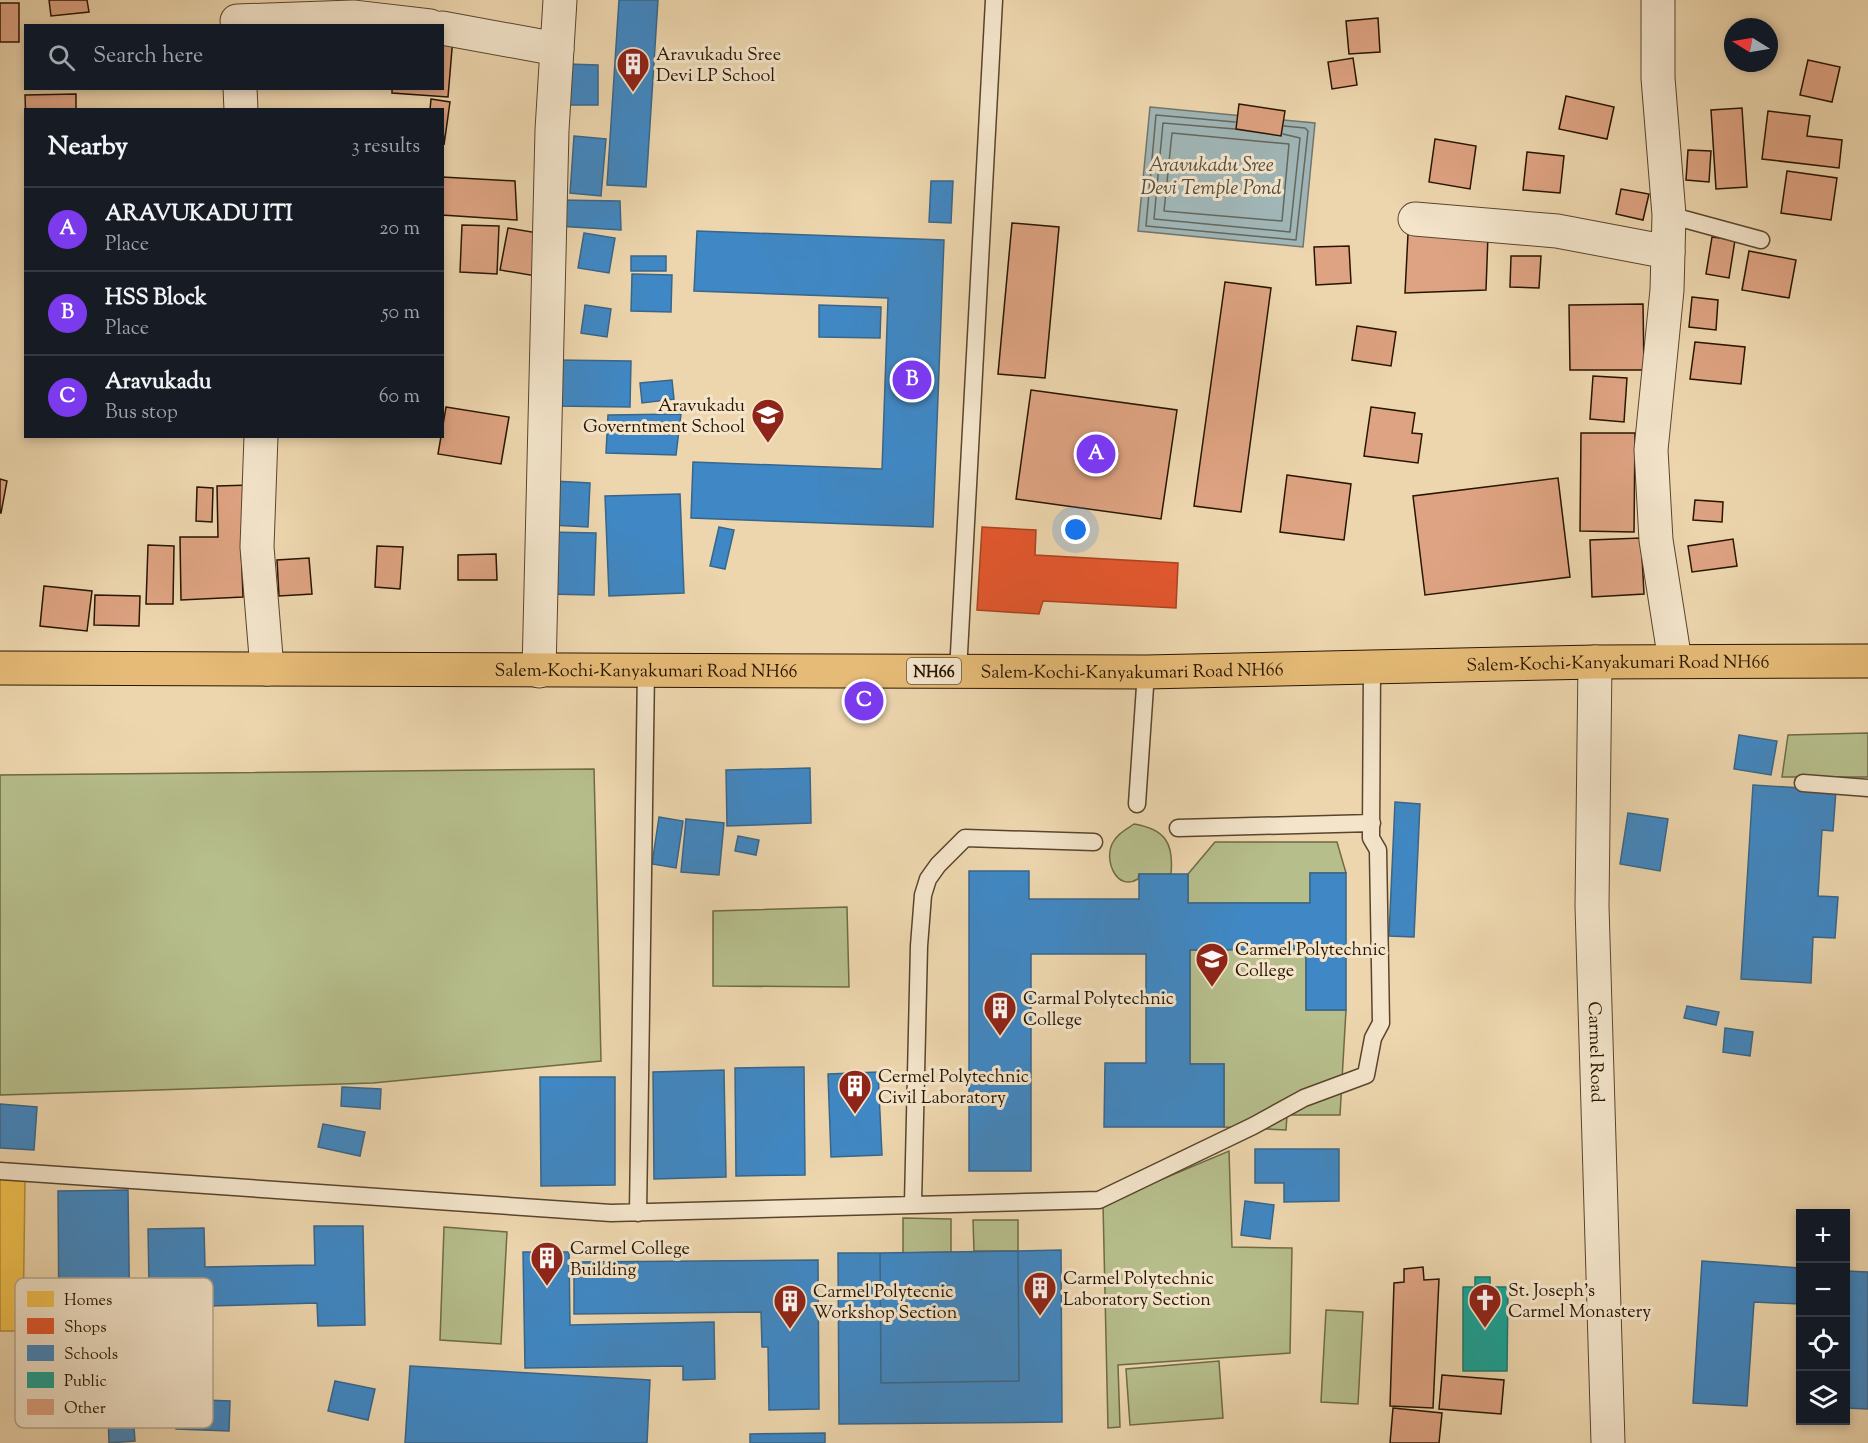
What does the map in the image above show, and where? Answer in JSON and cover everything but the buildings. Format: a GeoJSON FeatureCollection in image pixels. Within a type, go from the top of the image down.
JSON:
{"type":"FeatureCollection","features":[{"type":"Feature","properties":{"kind":"highway","name":"Salem-Kochi-Kanyakumari Road NH66"},"geometry":{"type":"LineString","coordinates":[[0,668],[1146,672],[1595,662],[1868,661]]}},
{"type":"Feature","properties":{"kind":"street"},"geometry":{"type":"LineString","coordinates":[[539,671],[552,130],[560,0]]}},
{"type":"Feature","properties":{"kind":"street"},"geometry":{"type":"LineString","coordinates":[[1658,0],[1658,78],[1669,215],[1667,290],[1651,450],[1656,540],[1676,661]]}},
{"type":"Feature","properties":{"kind":"street"},"geometry":{"type":"LineString","coordinates":[[237,16],[353,17],[413,24]]}},
{"type":"Feature","properties":{"kind":"street"},"geometry":{"type":"LineString","coordinates":[[444,28],[557,49]]}},
{"type":"Feature","properties":{"kind":"street"},"geometry":{"type":"LineString","coordinates":[[240,90],[241,108]]}},
{"type":"Feature","properties":{"kind":"street"},"geometry":{"type":"LineString","coordinates":[[1415,219],[1557,231],[1668,252]]}},
{"type":"Feature","properties":{"kind":"street"},"geometry":{"type":"LineString","coordinates":[[261,438],[257,547],[267,669]]}},
{"type":"Feature","properties":{"kind":"street","name":"Carmel Road"},"geometry":{"type":"LineString","coordinates":[[1595,662],[1592,906],[1608,1443]]}},
{"type":"Feature","properties":{"kind":"lane"},"geometry":{"type":"LineString","coordinates":[[958,672],[994,0]]}},
{"type":"Feature","properties":{"kind":"lane"},"geometry":{"type":"LineString","coordinates":[[1669,215],[1761,240]]}},
{"type":"Feature","properties":{"kind":"lane"},"geometry":{"type":"LineString","coordinates":[[0,1171],[638,1213],[913,1203],[1099,1200],[1252,1126],[1304,1098],[1366,1075],[1373,1038],[1382,1023],[1378,850],[1372,831],[1372,666]]}},
{"type":"Feature","properties":{"kind":"lane"},"geometry":{"type":"LineString","coordinates":[[638,1213],[646,670]]}},
{"type":"Feature","properties":{"kind":"lane"},"geometry":{"type":"LineString","coordinates":[[1137,804],[1146,672]]}},
{"type":"Feature","properties":{"kind":"lane"},"geometry":{"type":"LineString","coordinates":[[1803,783],[1868,788]]}},
{"type":"Feature","properties":{"kind":"lane"},"geometry":{"type":"LineString","coordinates":[[1178,828],[1372,831]]}},
{"type":"Feature","properties":{"kind":"lane"},"geometry":{"type":"LineString","coordinates":[[913,1203],[919,946],[923,895],[928,879],[938,865],[965,838],[1094,842]]}},
{"type":"Feature","properties":{"kind":"green space"},"geometry":{"type":"Polygon","coordinates":[[[1868,733],[1868,777],[1782,777],[1788,735],[1868,733]]]}},
{"type":"Feature","properties":{"kind":"green space"},"geometry":{"type":"Polygon","coordinates":[[[594,769],[601,1061],[373,1083],[0,1095],[0,775],[594,769]]]}},
{"type":"Feature","properties":{"kind":"green space"},"geometry":{"type":"Polygon","coordinates":[[[1134,824],[1145,826],[1165,839],[1171,854],[1171,874],[1139,874],[1138,879],[1131,882],[1118,878],[1114,873],[1110,858],[1112,844],[1119,835],[1134,824]]]}},
{"type":"Feature","properties":{"kind":"green space"},"geometry":{"type":"Polygon","coordinates":[[[1215,842],[1337,842],[1346,873],[1310,873],[1310,903],[1188,903],[1188,874],[1215,842]]]}},
{"type":"Feature","properties":{"kind":"green space"},"geometry":{"type":"Polygon","coordinates":[[[847,907],[849,987],[713,986],[713,911],[847,907]]]}},
{"type":"Feature","properties":{"kind":"green space"},"geometry":{"type":"Polygon","coordinates":[[[1306,949],[1306,1010],[1346,1010],[1340,1115],[1287,1115],[1286,1130],[1224,1127],[1224,1064],[1190,1064],[1190,950],[1306,949]]]}},
{"type":"Feature","properties":{"kind":"green space"},"geometry":{"type":"Polygon","coordinates":[[[1229,1151],[1232,1247],[1292,1248],[1290,1353],[1118,1365],[1120,1427],[1108,1428],[1103,1204],[1229,1151]]]}},
{"type":"Feature","properties":{"kind":"green space"},"geometry":{"type":"Polygon","coordinates":[[[903,1218],[951,1219],[951,1252],[903,1253],[903,1218]]]}},
{"type":"Feature","properties":{"kind":"green space"},"geometry":{"type":"Polygon","coordinates":[[[973,1220],[1018,1220],[1018,1251],[974,1251],[973,1220]]]}},
{"type":"Feature","properties":{"kind":"green space"},"geometry":{"type":"Polygon","coordinates":[[[444,1227],[507,1232],[501,1344],[440,1340],[444,1227]]]}},
{"type":"Feature","properties":{"kind":"green space"},"geometry":{"type":"Polygon","coordinates":[[[1326,1310],[1363,1312],[1358,1404],[1321,1402],[1326,1310]]]}},
{"type":"Feature","properties":{"kind":"green space"},"geometry":{"type":"Polygon","coordinates":[[[1219,1361],[1223,1418],[1130,1425],[1126,1369],[1219,1361]]]}},
{"type":"Feature","properties":{"kind":"water","name":"Aravukadu Sree Devi Temple Pond"},"geometry":{"type":"Polygon","coordinates":[[[1150,107],[1315,123],[1303,247],[1138,231],[1150,107]]]}},
{"type":"Feature","properties":{"kind":"place","name":"Aravukadu Sree Devi LP School"},"geometry":{"type":"Point","coordinates":[633,93]}},
{"type":"Feature","properties":{"kind":"place","name":"HSS Block"},"geometry":{"type":"Point","coordinates":[912,380]}},
{"type":"Feature","properties":{"kind":"place","name":"Aravukadu Governtment School"},"geometry":{"type":"Point","coordinates":[768,444]}},
{"type":"Feature","properties":{"kind":"place","name":"ARAVUKADU ITI"},"geometry":{"type":"Point","coordinates":[1096,454]}},
{"type":"Feature","properties":{"kind":"place","name":"Aravukadu"},"geometry":{"type":"Point","coordinates":[864,701]}},
{"type":"Feature","properties":{"kind":"place","name":"Carmel Polytechnic College"},"geometry":{"type":"Point","coordinates":[1212,988]}},
{"type":"Feature","properties":{"kind":"place","name":"Carmal Polytechnic College"},"geometry":{"type":"Point","coordinates":[1000,1037]}},
{"type":"Feature","properties":{"kind":"place","name":"Cermel Polytechnic Civil Laboratory"},"geometry":{"type":"Point","coordinates":[855,1115]}},
{"type":"Feature","properties":{"kind":"place","name":"Carmel College Building"},"geometry":{"type":"Point","coordinates":[547,1287]}},
{"type":"Feature","properties":{"kind":"place","name":"Carmel Polytechnic Laboratory Section"},"geometry":{"type":"Point","coordinates":[1040,1317]}},
{"type":"Feature","properties":{"kind":"place","name":"St. Joseph's Carmel Monastery"},"geometry":{"type":"Point","coordinates":[1485,1329]}},
{"type":"Feature","properties":{"kind":"place","name":"Carmel Polytecnic Workshop Section"},"geometry":{"type":"Point","coordinates":[790,1330]}}]}
